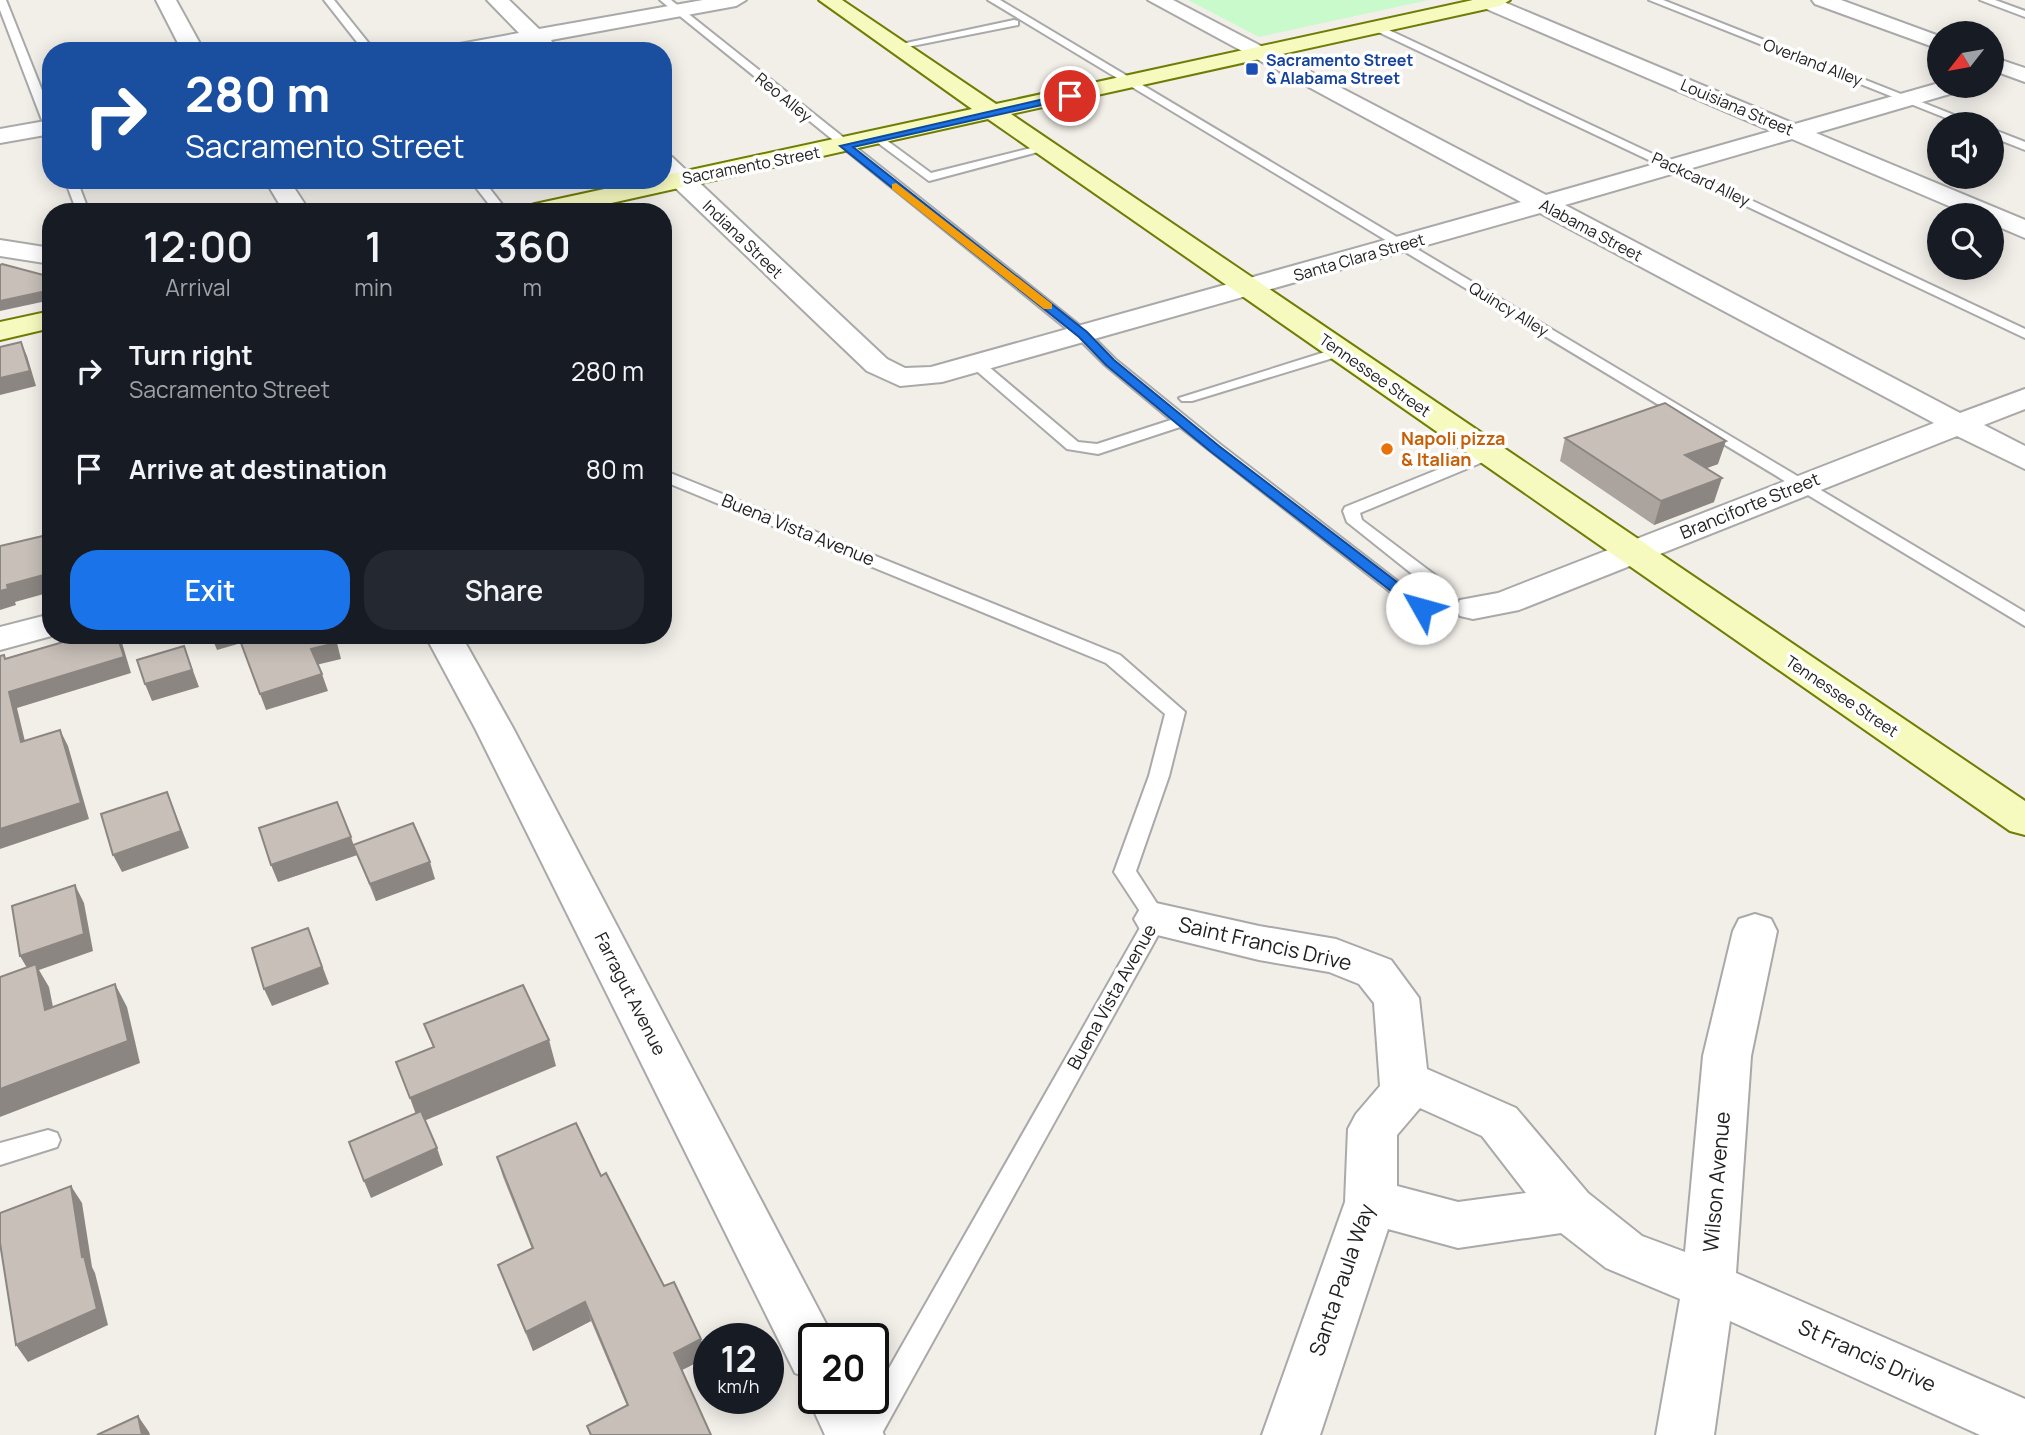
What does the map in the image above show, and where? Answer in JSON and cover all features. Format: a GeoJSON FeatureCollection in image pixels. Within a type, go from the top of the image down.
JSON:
{"type":"FeatureCollection","features":[{"type":"Feature","properties":{"kind":"main road","name":"Tennessee Street"},"geometry":{"type":"LineString","coordinates":[[829,0],[2025,821]]}},
{"type":"Feature","properties":{"kind":"main road","name":"Sacramento Street"},"geometry":{"type":"LineString","coordinates":[[672,171],[845,146],[1490,1]]}},
{"type":"Feature","properties":{"kind":"main road","name":"Sacramento Street"},"geometry":{"type":"LineString","coordinates":[[565,203],[612,189]]}},
{"type":"Feature","properties":{"kind":"main road"},"geometry":{"type":"LineString","coordinates":[[0,331],[42,321]]}},
{"type":"Feature","properties":{"kind":"street"},"geometry":{"type":"LineString","coordinates":[[166,0],[188,42]]}},
{"type":"Feature","properties":{"kind":"street"},"geometry":{"type":"LineString","coordinates":[[497,0],[541,42]]}},
{"type":"Feature","properties":{"kind":"street"},"geometry":{"type":"LineString","coordinates":[[545,42],[671,5],[736,0]]}},
{"type":"Feature","properties":{"kind":"street","name":"Alabama Street"},"geometry":{"type":"LineString","coordinates":[[1158,0],[2025,459]]}},
{"type":"Feature","properties":{"kind":"street"},"geometry":{"type":"LineString","coordinates":[[1822,0],[1927,39]]}},
{"type":"Feature","properties":{"kind":"street","name":"Louisiana Street"},"geometry":{"type":"LineString","coordinates":[[1490,1],[1963,203]]}},
{"type":"Feature","properties":{"kind":"street","name":"Santa Clara Street"},"geometry":{"type":"LineString","coordinates":[[792,287],[877,366],[900,376],[932,376],[1544,205],[1927,93]]}},
{"type":"Feature","properties":{"kind":"street"},"geometry":{"type":"LineString","coordinates":[[0,136],[42,129]]}},
{"type":"Feature","properties":{"kind":"street","name":"Indiana Street"},"geometry":{"type":"LineString","coordinates":[[672,171],[792,287]]}},
{"type":"Feature","properties":{"kind":"street","name":"Louisiana Street"},"geometry":{"type":"LineString","coordinates":[[2004,221],[2025,230]]}},
{"type":"Feature","properties":{"kind":"street"},"geometry":{"type":"LineString","coordinates":[[0,248],[42,255]]}},
{"type":"Feature","properties":{"kind":"street","name":"Branciforte Street"},"geometry":{"type":"LineString","coordinates":[[1472,608],[1506,602],[2025,398]]}},
{"type":"Feature","properties":{"kind":"street"},"geometry":{"type":"LineString","coordinates":[[0,639],[42,627]]}},
{"type":"Feature","properties":{"kind":"street","name":"Farragut Avenue"},"geometry":{"type":"LineString","coordinates":[[448,644],[494,727],[798,1324]]}},
{"type":"Feature","properties":{"kind":"street","name":"Saint Francis Drive"},"geometry":{"type":"LineString","coordinates":[[1156,919],[1259,943],[1336,956],[1375,972],[1396,998],[1405,1091]]}},
{"type":"Feature","properties":{"kind":"street","name":"Wilson Avenue"},"geometry":{"type":"LineString","coordinates":[[1685,1435],[1709,1286],[1727,1056],[1755,931]]}},
{"type":"Feature","properties":{"kind":"street"},"geometry":{"type":"LineString","coordinates":[[1405,1091],[1419,1086],[1499,1122],[1570,1209],[1625,1252],[1709,1286]]}},
{"type":"Feature","properties":{"kind":"street","name":"Santa Paula Way"},"geometry":{"type":"LineString","coordinates":[[1291,1435],[1371,1202],[1373,1129],[1405,1091]]}},
{"type":"Feature","properties":{"kind":"street"},"geometry":{"type":"LineString","coordinates":[[1371,1202],[1458,1225],[1570,1209]]}},
{"type":"Feature","properties":{"kind":"street","name":"St Francis Drive"},"geometry":{"type":"LineString","coordinates":[[1709,1286],[2025,1427]]}},
{"type":"Feature","properties":{"kind":"street"},"geometry":{"type":"LineString","coordinates":[[844,1414],[855,1435]]}},
{"type":"Feature","properties":{"kind":"lane"},"geometry":{"type":"LineString","coordinates":[[1,0],[42,105]]}},
{"type":"Feature","properties":{"kind":"lane"},"geometry":{"type":"LineString","coordinates":[[329,0],[363,42]]}},
{"type":"Feature","properties":{"kind":"lane","name":"Quincy Alley"},"geometry":{"type":"LineString","coordinates":[[993,0],[2025,620]]}},
{"type":"Feature","properties":{"kind":"lane","name":"Overland Alley"},"geometry":{"type":"LineString","coordinates":[[1654,0],[1940,112]]}},
{"type":"Feature","properties":{"kind":"lane"},"geometry":{"type":"LineString","coordinates":[[1984,0],[2025,14]]}},
{"type":"Feature","properties":{"kind":"lane","name":"Reo Alley"},"geometry":{"type":"LineString","coordinates":[[671,5],[1083,335],[1110,362],[1422,608],[1472,608]]}},
{"type":"Feature","properties":{"kind":"lane"},"geometry":{"type":"LineString","coordinates":[[897,46],[1014,23]]}},
{"type":"Feature","properties":{"kind":"lane","name":"Packcard Alley"},"geometry":{"type":"LineString","coordinates":[[1376,27],[2025,334]]}},
{"type":"Feature","properties":{"kind":"lane"},"geometry":{"type":"LineString","coordinates":[[878,138],[929,177],[1046,148]]}},
{"type":"Feature","properties":{"kind":"lane"},"geometry":{"type":"LineString","coordinates":[[2004,138],[2025,146]]}},
{"type":"Feature","properties":{"kind":"lane"},"geometry":{"type":"LineString","coordinates":[[483,189],[495,203]]}},
{"type":"Feature","properties":{"kind":"lane"},"geometry":{"type":"LineString","coordinates":[[1187,398],[1341,351]]}},
{"type":"Feature","properties":{"kind":"lane"},"geometry":{"type":"LineString","coordinates":[[977,364],[1073,446],[1098,449],[1184,421]]}},
{"type":"Feature","properties":{"kind":"lane"},"geometry":{"type":"LineString","coordinates":[[1437,585],[1355,522],[1350,511],[1489,454]]}},
{"type":"Feature","properties":{"kind":"lane","name":"Buena Vista Avenue"},"geometry":{"type":"LineString","coordinates":[[672,479],[1113,659],[1175,712],[1159,776],[1125,872],[1156,919],[865,1435]]}},
{"type":"Feature","properties":{"kind":"lane"},"geometry":{"type":"LineString","coordinates":[[0,1154],[48,1140]]}},
{"type":"Feature","properties":{"kind":"green space"},"geometry":{"type":"Polygon","coordinates":[[[1188,0],[1429,0],[1259,37],[1188,0]]]}},
{"type":"Feature","properties":{"kind":"building"},"geometry":{"type":"Polygon","coordinates":[[[0,265],[42,275],[42,292],[0,301],[0,265]]]}},
{"type":"Feature","properties":{"kind":"building"},"geometry":{"type":"Polygon","coordinates":[[[21,342],[30,371],[0,378],[0,347],[21,342]]]}},
{"type":"Feature","properties":{"kind":"building"},"geometry":{"type":"Polygon","coordinates":[[[1665,403],[1726,441],[1685,455],[1722,478],[1661,501],[1565,438],[1665,403]]]}},
{"type":"Feature","properties":{"kind":"building"},"geometry":{"type":"Polygon","coordinates":[[[42,536],[42,575],[7,585],[8,589],[0,591],[0,546],[42,536]]]}},
{"type":"Feature","properties":{"kind":"building"},"geometry":{"type":"Polygon","coordinates":[[[56,644],[120,644],[124,657],[9,692],[21,742],[60,730],[81,803],[0,829],[0,656],[4,655],[5,659],[56,644]]]}},
{"type":"Feature","properties":{"kind":"building"},"geometry":{"type":"Polygon","coordinates":[[[241,644],[332,644],[311,649],[322,674],[260,694],[241,644]]]}},
{"type":"Feature","properties":{"kind":"building"},"geometry":{"type":"Polygon","coordinates":[[[184,646],[192,670],[145,684],[137,660],[184,646]]]}},
{"type":"Feature","properties":{"kind":"building"},"geometry":{"type":"Polygon","coordinates":[[[167,792],[181,831],[113,855],[101,814],[167,792]]]}},
{"type":"Feature","properties":{"kind":"building"},"geometry":{"type":"Polygon","coordinates":[[[337,802],[351,837],[271,865],[259,828],[337,802]]]}},
{"type":"Feature","properties":{"kind":"building"},"geometry":{"type":"Polygon","coordinates":[[[413,823],[430,862],[370,884],[353,845],[413,823]]]}},
{"type":"Feature","properties":{"kind":"building"},"geometry":{"type":"Polygon","coordinates":[[[75,885],[84,934],[20,956],[12,906],[75,885]]]}},
{"type":"Feature","properties":{"kind":"building"},"geometry":{"type":"Polygon","coordinates":[[[308,928],[322,967],[264,989],[252,948],[308,928]]]}},
{"type":"Feature","properties":{"kind":"building"},"geometry":{"type":"Polygon","coordinates":[[[36,964],[45,1010],[115,984],[128,1041],[0,1089],[0,977],[36,964]]]}},
{"type":"Feature","properties":{"kind":"building"},"geometry":{"type":"Polygon","coordinates":[[[523,985],[549,1040],[410,1098],[396,1062],[434,1047],[424,1024],[523,985]]]}},
{"type":"Feature","properties":{"kind":"building"},"geometry":{"type":"Polygon","coordinates":[[[421,1111],[437,1148],[364,1181],[349,1142],[421,1111]]]}},
{"type":"Feature","properties":{"kind":"building"},"geometry":{"type":"Polygon","coordinates":[[[576,1123],[601,1176],[606,1173],[664,1286],[674,1282],[693,1323],[693,1343],[674,1353],[693,1395],[693,1414],[702,1414],[711,1435],[591,1435],[587,1426],[628,1405],[585,1302],[526,1332],[498,1265],[533,1248],[497,1157],[576,1123]]]}},
{"type":"Feature","properties":{"kind":"building"},"geometry":{"type":"Polygon","coordinates":[[[71,1186],[82,1257],[84,1256],[97,1309],[16,1345],[0,1243],[0,1213],[71,1186]]]}},
{"type":"Feature","properties":{"kind":"building"},"geometry":{"type":"Polygon","coordinates":[[[138,1416],[142,1435],[97,1435],[138,1416]]]}},
{"type":"Feature","properties":{"kind":"slow traffic"},"geometry":{"type":"LineString","coordinates":[[896,186],[1048,307]]}},
{"type":"Feature","properties":{"kind":"place","name":"Sacramento Street & Alabama Street"},"geometry":{"type":"Point","coordinates":[1252,69]}},
{"type":"Feature","properties":{"kind":"place","name":"Napoli pizza & Italian"},"geometry":{"type":"Point","coordinates":[1387,449]}},
{"type":"Feature","properties":{"kind":"route"},"geometry":{"type":"LineString","coordinates":[[1070,96],[845,146],[1083,335],[1110,362],[1215,448],[1422,608]]}}]}
